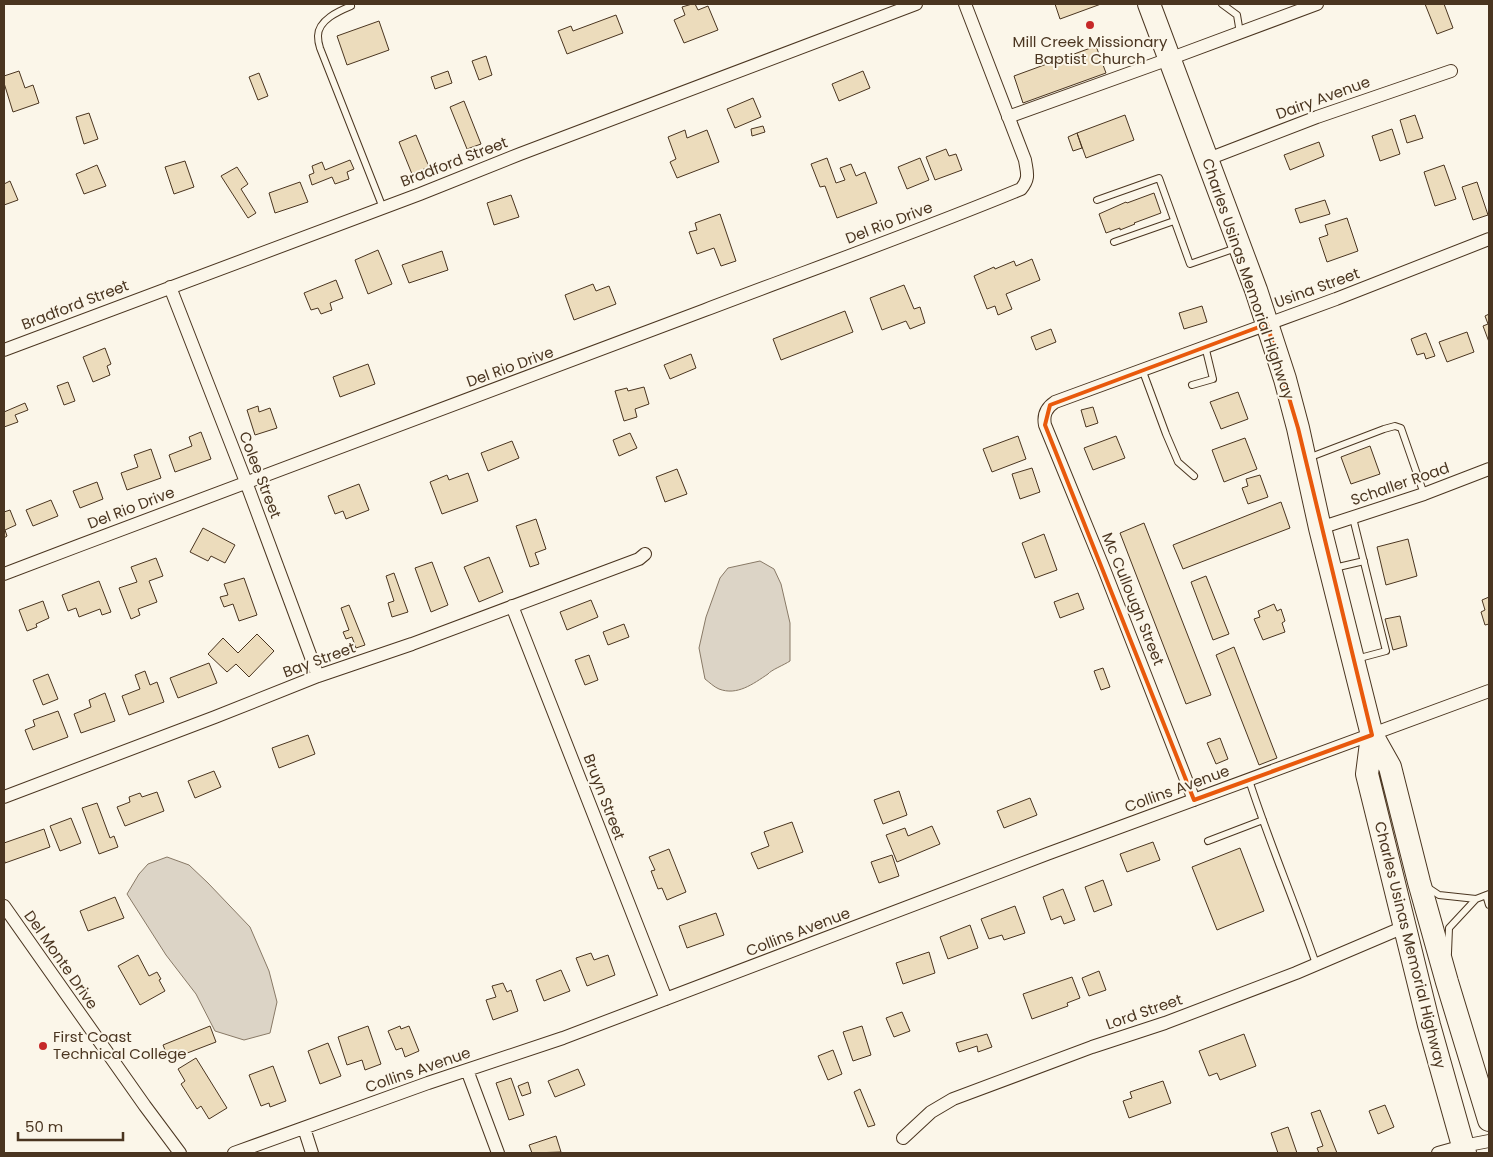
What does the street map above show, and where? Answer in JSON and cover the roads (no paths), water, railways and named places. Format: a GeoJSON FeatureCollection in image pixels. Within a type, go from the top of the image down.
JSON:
{"type":"FeatureCollection","features":[{"type":"Feature","properties":{"kind":"highway","name":"Charles Usinas Memorial Highway"},"geometry":{"type":"LineString","coordinates":[[1149,4],[1240,246],[1285,379],[1372,735],[1390,767],[1447,982],[1489,1120]]}},
{"type":"Feature","properties":{"kind":"highway","name":"Charles Usinas Memorial Highway"},"geometry":{"type":"LineString","coordinates":[[1372,735],[1367,774],[1431,1034],[1464,1150]]}},
{"type":"Feature","properties":{"kind":"street","name":"Bradford Street"},"geometry":{"type":"LineString","coordinates":[[4,350],[383,208],[916,4]]}},
{"type":"Feature","properties":{"kind":"street"},"geometry":{"type":"LineString","coordinates":[[965,4],[1008,117],[1317,4]]}},
{"type":"Feature","properties":{"kind":"street","name":"Dairy Avenue"},"geometry":{"type":"LineString","coordinates":[[1208,159],[1317,117],[1451,71]]}},
{"type":"Feature","properties":{"kind":"street","name":"Del Rio Drive"},"geometry":{"type":"LineString","coordinates":[[4,574],[636,337],[1021,189],[1026,184],[1028,177],[1025,160],[1008,117]]}},
{"type":"Feature","properties":{"kind":"street","name":"Usina Street"},"geometry":{"type":"LineString","coordinates":[[1046,410],[1054,402],[1336,299],[1489,239]]}},
{"type":"Feature","properties":{"kind":"street","name":"Colee Street"},"geometry":{"type":"LineString","coordinates":[[170,287],[246,482],[318,676]]}},
{"type":"Feature","properties":{"kind":"street","name":"Mc Cullough Street"},"geometry":{"type":"LineString","coordinates":[[1046,410],[1045,425],[1104,569],[1194,800]]}},
{"type":"Feature","properties":{"kind":"street","name":"Schaller Road"},"geometry":{"type":"LineString","coordinates":[[1320,528],[1424,494],[1489,469]]}},
{"type":"Feature","properties":{"kind":"street","name":"Bay Street"},"geometry":{"type":"LineString","coordinates":[[4,797],[318,676],[412,644],[639,559],[645,554]]}},
{"type":"Feature","properties":{"kind":"street","name":"Bruyn Street"},"geometry":{"type":"LineString","coordinates":[[512,606],[666,999]]}},
{"type":"Feature","properties":{"kind":"street","name":"Collins Avenue"},"geometry":{"type":"LineString","coordinates":[[234,1153],[563,1038],[1489,691]]}},
{"type":"Feature","properties":{"kind":"street","name":"Del Monte Drive"},"geometry":{"type":"LineString","coordinates":[[4,906],[180,1153]]}},
{"type":"Feature","properties":{"kind":"street","name":"Lord Street"},"geometry":{"type":"LineString","coordinates":[[902,1138],[931,1112],[953,1099],[1057,1060],[1165,1023],[1316,964],[1404,927]]}},
{"type":"Feature","properties":{"kind":"street"},"geometry":{"type":"LineString","coordinates":[[467,1070],[498,1153]]}},
{"type":"Feature","properties":{"kind":"street"},"geometry":{"type":"LineString","coordinates":[[304,1128],[312,1153]]}},
{"type":"Feature","properties":{"kind":"street"},"geometry":{"type":"LineString","coordinates":[[1438,1153],[1464,1150],[1489,1140]]}},
{"type":"Feature","properties":{"kind":"lane"},"geometry":{"type":"LineString","coordinates":[[1222,4],[1236,15],[1240,32]]}},
{"type":"Feature","properties":{"kind":"lane"},"geometry":{"type":"LineString","coordinates":[[351,6],[330,17],[323,24],[318,34],[320,48],[383,208]]}},
{"type":"Feature","properties":{"kind":"lane"},"geometry":{"type":"LineString","coordinates":[[1097,200],[1158,178],[1190,264],[1240,246]]}},
{"type":"Feature","properties":{"kind":"lane"},"geometry":{"type":"LineString","coordinates":[[1114,242],[1174,221]]}},
{"type":"Feature","properties":{"kind":"lane"},"geometry":{"type":"LineString","coordinates":[[1192,385],[1213,379],[1205,346]]}},
{"type":"Feature","properties":{"kind":"lane"},"geometry":{"type":"LineString","coordinates":[[1142,369],[1178,462],[1194,476]]}},
{"type":"Feature","properties":{"kind":"lane"},"geometry":{"type":"LineString","coordinates":[[1304,459],[1395,426],[1401,428],[1424,494]]}},
{"type":"Feature","properties":{"kind":"lane"},"geometry":{"type":"LineString","coordinates":[[1353,660],[1386,652],[1354,518]]}},
{"type":"Feature","properties":{"kind":"lane"},"geometry":{"type":"LineString","coordinates":[[1330,569],[1364,561]]}},
{"type":"Feature","properties":{"kind":"lane"},"geometry":{"type":"LineString","coordinates":[[1249,780],[1316,964]]}},
{"type":"Feature","properties":{"kind":"lane"},"geometry":{"type":"LineString","coordinates":[[1208,841],[1263,820]]}},
{"type":"Feature","properties":{"kind":"lane"},"geometry":{"type":"LineString","coordinates":[[1419,882],[1439,895],[1476,899]]}},
{"type":"Feature","properties":{"kind":"lane"},"geometry":{"type":"LineString","coordinates":[[1447,982],[1449,928],[1476,899],[1488,894],[1489,905]]}},
{"type":"Feature","properties":{"kind":"place","name":"Mill Creek Missionary Baptist Church"},"geometry":{"type":"Point","coordinates":[1090,25]}},
{"type":"Feature","properties":{"kind":"place","name":"First Coast Technical College"},"geometry":{"type":"Point","coordinates":[43,1046]}}]}
